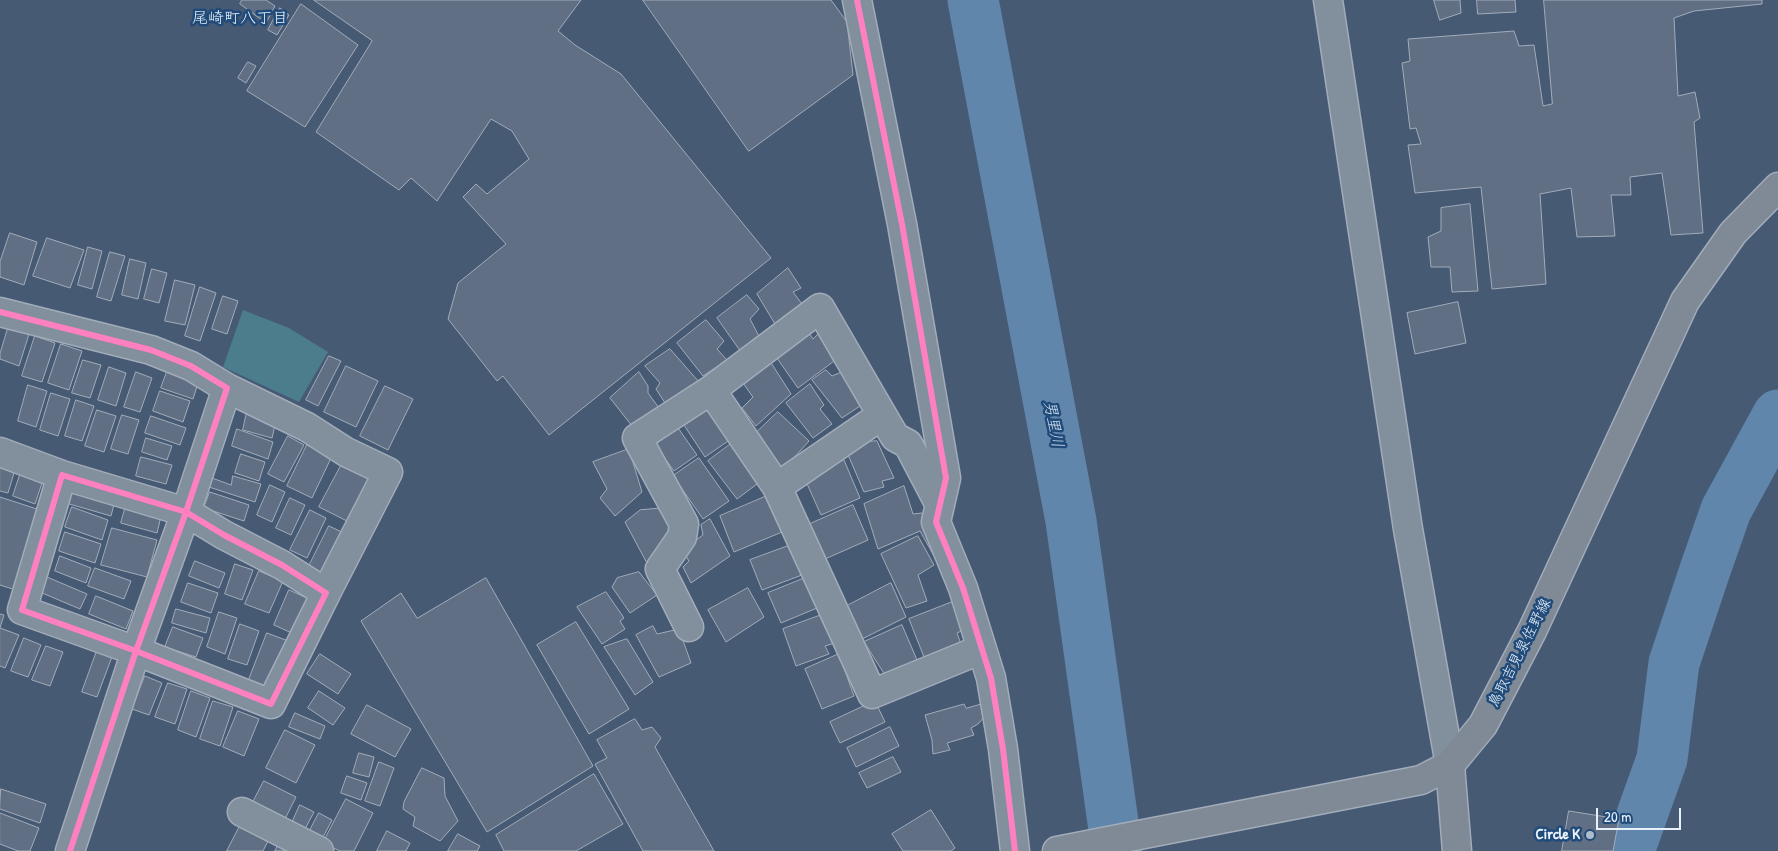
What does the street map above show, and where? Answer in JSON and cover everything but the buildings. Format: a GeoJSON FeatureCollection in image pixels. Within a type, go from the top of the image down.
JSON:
{"type":"FeatureCollection","features":[{"type":"Feature","properties":{"kind":"main road","name":"鳥取吉見泉佐野線"},"geometry":{"type":"LineString","coordinates":[[1057,851],[1421,780],[1450,765],[1484,725],[1532,631],[1684,301],[1733,233],[1778,187]]}},
{"type":"Feature","properties":{"kind":"main road"},"geometry":{"type":"LineString","coordinates":[[1450,765],[1457,851]]}},
{"type":"Feature","properties":{"kind":"street"},"geometry":{"type":"LineString","coordinates":[[857,0],[902,224],[946,478],[936,522],[963,588],[991,678],[1003,750],[1015,851]]}},
{"type":"Feature","properties":{"kind":"street"},"geometry":{"type":"LineString","coordinates":[[1328,0],[1408,529],[1450,765]]}},
{"type":"Feature","properties":{"kind":"street"},"geometry":{"type":"LineString","coordinates":[[689,627],[660,569],[682,537],[684,524],[637,438],[711,390],[820,308],[895,437],[908,444],[940,505]]}},
{"type":"Feature","properties":{"kind":"street"},"geometry":{"type":"LineString","coordinates":[[0,312],[151,350],[191,366],[227,388],[307,427],[346,452],[388,472],[271,704],[136,651],[22,610],[62,475]]}},
{"type":"Feature","properties":{"kind":"street"},"geometry":{"type":"LineString","coordinates":[[70,851],[136,651],[186,512],[227,388]]}},
{"type":"Feature","properties":{"kind":"street"},"geometry":{"type":"LineString","coordinates":[[711,390],[777,487],[872,694],[982,649]]}},
{"type":"Feature","properties":{"kind":"street"},"geometry":{"type":"LineString","coordinates":[[777,487],[882,415]]}},
{"type":"Feature","properties":{"kind":"street"},"geometry":{"type":"LineString","coordinates":[[0,452],[62,475],[186,512],[224,535],[282,565],[326,593]]}},
{"type":"Feature","properties":{"kind":"street"},"geometry":{"type":"LineString","coordinates":[[242,812],[319,851]]}},
{"type":"Feature","properties":{"kind":"shaded area"},"geometry":{"type":"Polygon","coordinates":[[[243,310],[289,328],[328,352],[299,402],[223,367],[243,310]]]}},
{"type":"Feature","properties":{"kind":"waterway","name":"男里川"},"geometry":{"type":"LineString","coordinates":[[973,0],[1071,521],[1117,851]]}},
{"type":"Feature","properties":{"kind":"waterway"},"geometry":{"type":"LineString","coordinates":[[1629,851],[1662,759],[1674,663],[1705,570],[1726,510],[1778,415]]}},
{"type":"Feature","properties":{"kind":"cycle path"},"geometry":{"type":"LineString","coordinates":[[857,0],[902,224],[946,478],[936,522],[963,588],[991,678],[1003,749],[1015,851]]}},
{"type":"Feature","properties":{"kind":"cycle path"},"geometry":{"type":"LineString","coordinates":[[0,312],[151,350],[191,366],[227,388],[186,512],[224,535],[282,565],[326,593],[271,704],[136,651],[22,610],[62,475],[186,512],[136,651],[70,851]]}},
{"type":"Feature","properties":{"kind":"place","name":"Circle K"},"geometry":{"type":"Point","coordinates":[1590,835]}},
{"type":"Feature","properties":{"kind":"district","name":"尾崎町八丁目"},"geometry":{"type":"Point","coordinates":[240,19]}}]}
